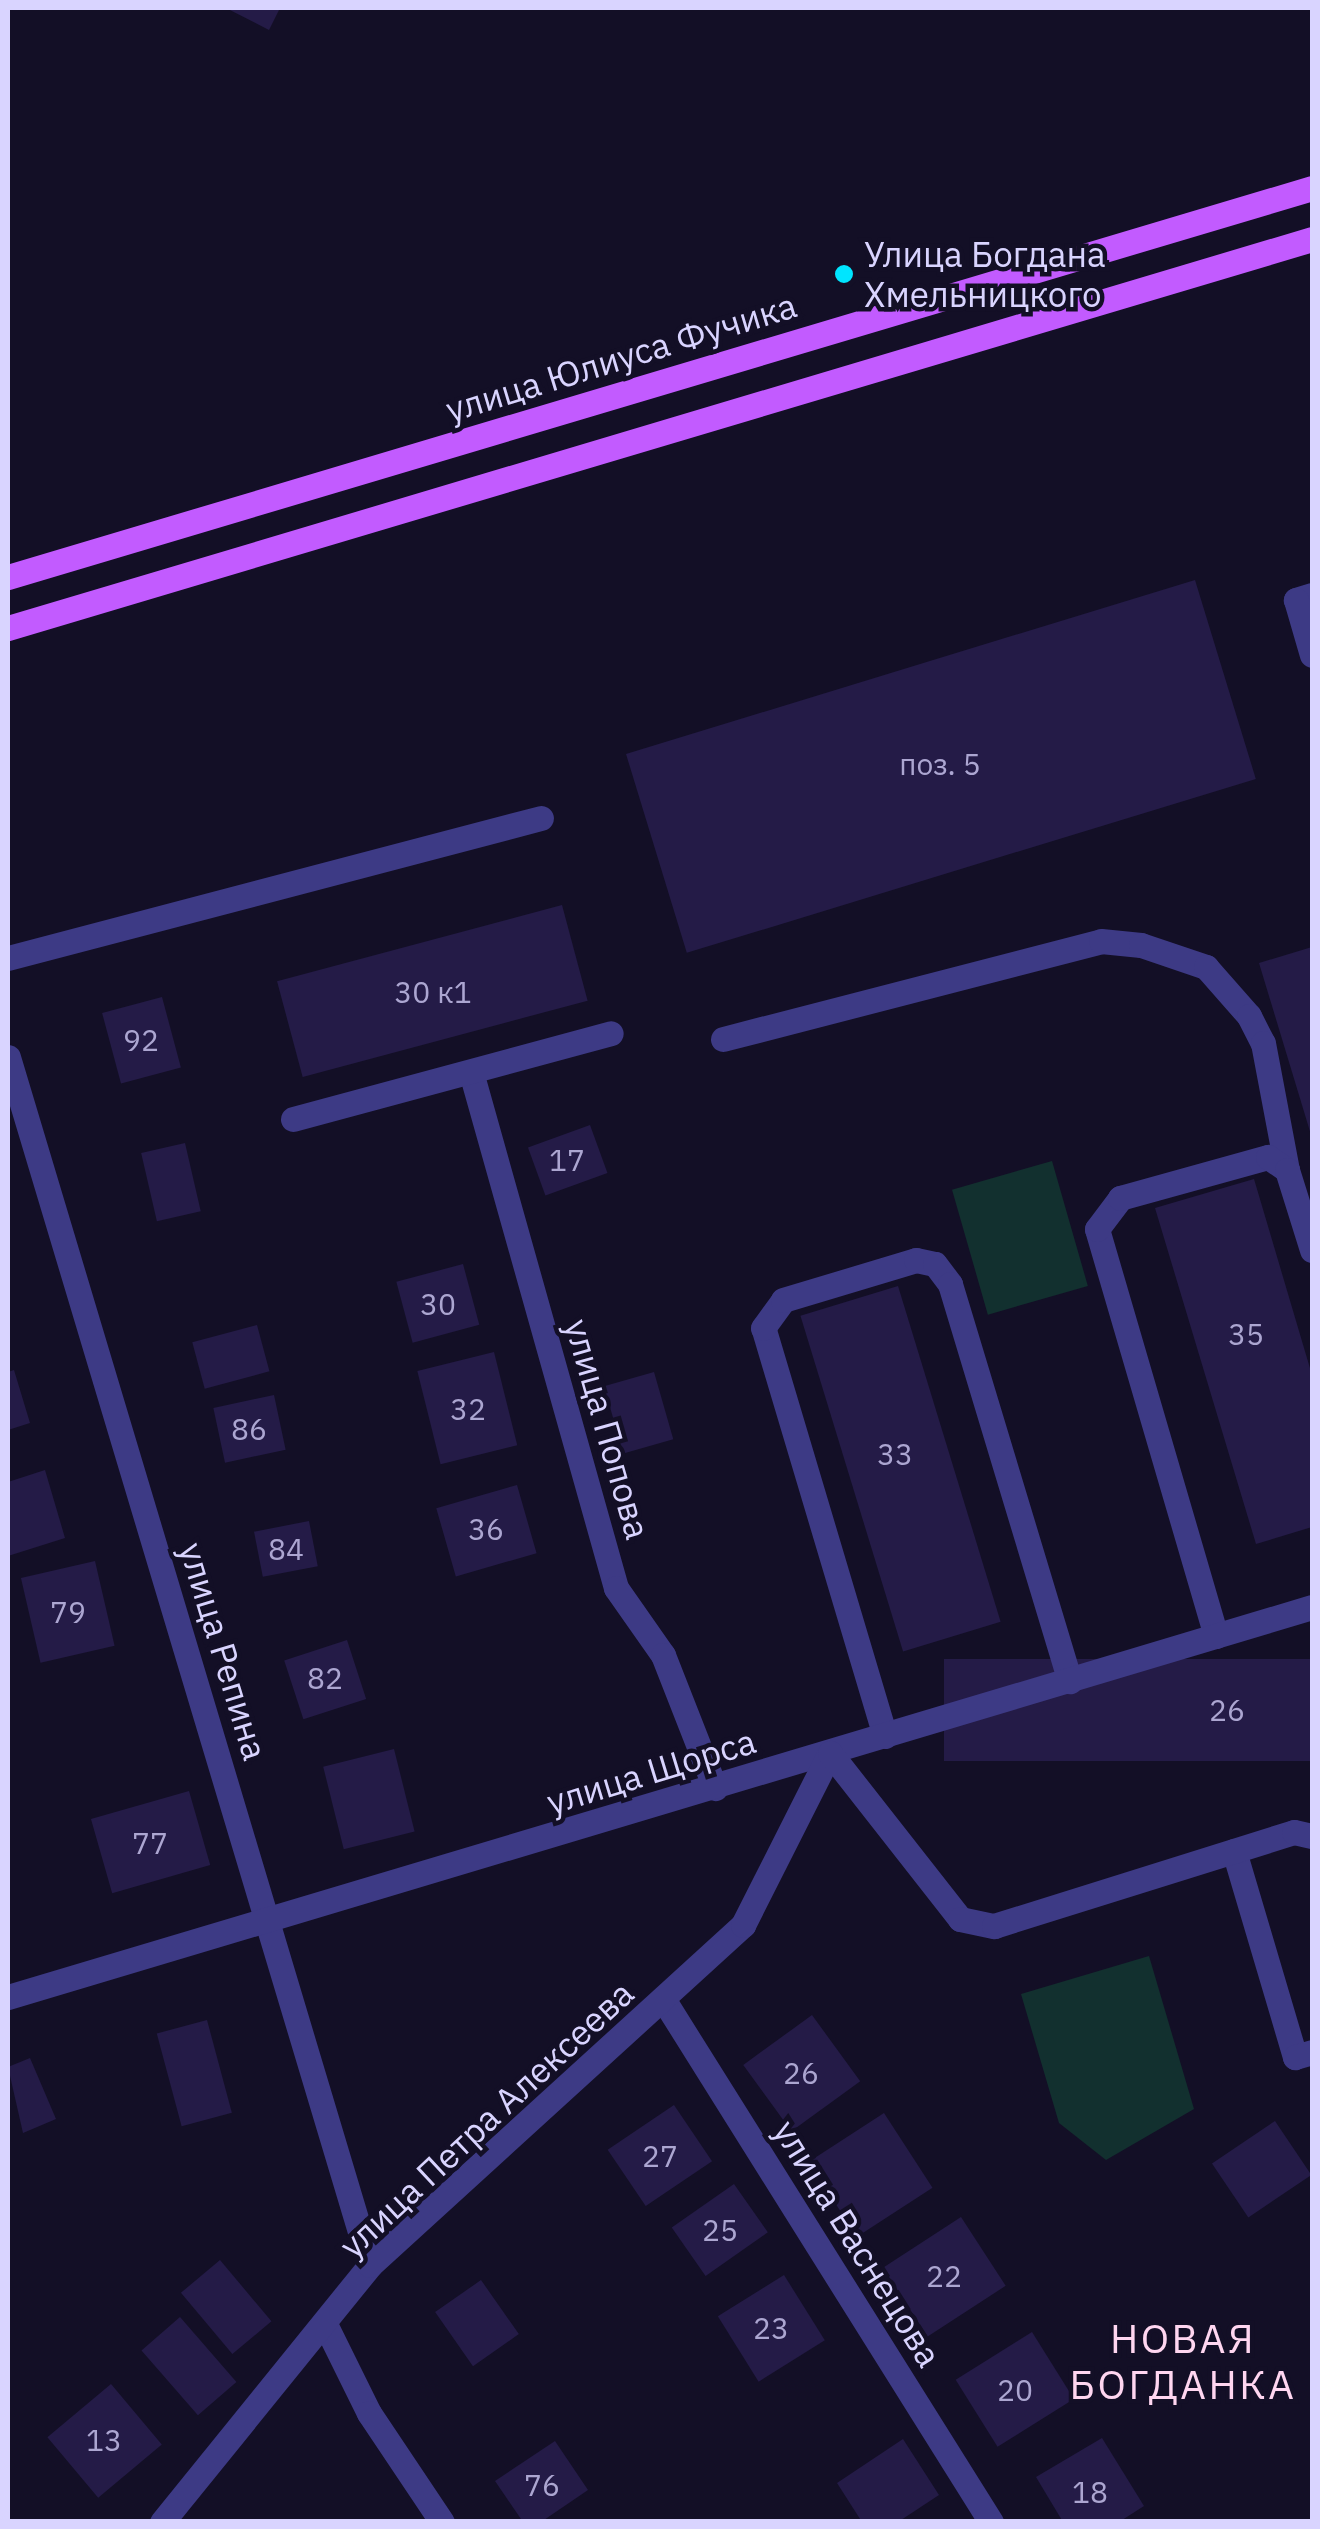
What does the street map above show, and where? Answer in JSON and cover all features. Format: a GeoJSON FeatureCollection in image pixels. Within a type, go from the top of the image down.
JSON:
{"type":"FeatureCollection","features":[{"type":"Feature","properties":{"kind":"main road","name":"улица Юлиуса Фучика"},"geometry":{"type":"LineString","coordinates":[[8,577],[1312,188]]}},
{"type":"Feature","properties":{"kind":"main road"},"geometry":{"type":"LineString","coordinates":[[8,628],[1312,239]]}},
{"type":"Feature","properties":{"kind":"street"},"geometry":{"type":"LineString","coordinates":[[1312,595],[1296,600],[1312,655]]}},
{"type":"Feature","properties":{"kind":"street"},"geometry":{"type":"LineString","coordinates":[[8,958],[542,818]]}},
{"type":"Feature","properties":{"kind":"street"},"geometry":{"type":"LineString","coordinates":[[722,1039],[1101,940],[1141,946],[1206,967],[1249,1016],[1287,1170],[1312,1250]]}},
{"type":"Feature","properties":{"kind":"street"},"geometry":{"type":"LineString","coordinates":[[293,1119],[611,1033]]}},
{"type":"Feature","properties":{"kind":"street","name":"улица Репина"},"geometry":{"type":"LineString","coordinates":[[8,1057],[370,2265]]}},
{"type":"Feature","properties":{"kind":"street","name":"улица Попова"},"geometry":{"type":"LineString","coordinates":[[471,1072],[616,1588],[663,1655],[715,1788]]}},
{"type":"Feature","properties":{"kind":"street"},"geometry":{"type":"LineString","coordinates":[[1216,1636],[1097,1229],[1120,1198],[1255,1158],[1287,1170]]}},
{"type":"Feature","properties":{"kind":"street"},"geometry":{"type":"LineString","coordinates":[[884,1736],[763,1328],[783,1300],[897,1266],[936,1264],[950,1284],[1070,1681]]}},
{"type":"Feature","properties":{"kind":"street","name":"улица Щорса"},"geometry":{"type":"LineString","coordinates":[[8,1997],[270,1923],[1312,1606]]}},
{"type":"Feature","properties":{"kind":"street"},"geometry":{"type":"LineString","coordinates":[[830,1753],[960,1919],[994,1926],[1294,1832],[1312,1836]]}},
{"type":"Feature","properties":{"kind":"street","name":"улица Петра Алексеева"},"geometry":{"type":"LineString","coordinates":[[162,2522],[326,2326],[370,2265],[665,2002],[743,1925],[830,1753]]}},
{"type":"Feature","properties":{"kind":"street"},"geometry":{"type":"LineString","coordinates":[[1234,1851],[1294,2057],[1312,2052]]}},
{"type":"Feature","properties":{"kind":"street","name":"улица Васнецова"},"geometry":{"type":"LineString","coordinates":[[665,2002],[991,2522]]}},
{"type":"Feature","properties":{"kind":"street"},"geometry":{"type":"LineString","coordinates":[[326,2326],[369,2413],[442,2522]]}},
{"type":"Feature","properties":{"kind":"green space"},"geometry":{"type":"Polygon","coordinates":[[[1052,1161],[1088,1286],[988,1315],[952,1190],[1052,1161]]]}},
{"type":"Feature","properties":{"kind":"green space"},"geometry":{"type":"Polygon","coordinates":[[[1149,1956],[1194,2109],[1106,2160],[1059,2123],[1021,1994],[1149,1956]]]}},
{"type":"Feature","properties":{"kind":"building"},"geometry":{"type":"Polygon","coordinates":[[[226,8],[280,8],[269,30],[226,8]]]}},
{"type":"Feature","properties":{"kind":"building"},"geometry":{"type":"Polygon","coordinates":[[[1195,580],[1256,779],[687,953],[626,754],[1195,580]]]}},
{"type":"Feature","properties":{"kind":"building"},"geometry":{"type":"Polygon","coordinates":[[[562,905],[588,1001],[303,1077],[277,981],[562,905]]]}},
{"type":"Feature","properties":{"kind":"building"},"geometry":{"type":"Polygon","coordinates":[[[1312,947],[1312,1138],[1259,963],[1312,947]]]}},
{"type":"Feature","properties":{"kind":"building"},"geometry":{"type":"Polygon","coordinates":[[[162,997],[181,1068],[121,1084],[102,1013],[162,997]]]}},
{"type":"Feature","properties":{"kind":"building"},"geometry":{"type":"Polygon","coordinates":[[[590,1125],[607,1173],[545,1195],[528,1148],[590,1125]]]}},
{"type":"Feature","properties":{"kind":"building"},"geometry":{"type":"Polygon","coordinates":[[[185,1143],[201,1211],[157,1221],[141,1153],[185,1143]]]}},
{"type":"Feature","properties":{"kind":"building"},"geometry":{"type":"Polygon","coordinates":[[[1254,1179],[1312,1375],[1312,1527],[1256,1544],[1155,1208],[1254,1179]]]}},
{"type":"Feature","properties":{"kind":"building"},"geometry":{"type":"Polygon","coordinates":[[[463,1264],[479,1325],[413,1343],[396,1282],[463,1264]]]}},
{"type":"Feature","properties":{"kind":"building"},"geometry":{"type":"Polygon","coordinates":[[[898,1286],[1001,1622],[903,1651],[800,1316],[898,1286]]]}},
{"type":"Feature","properties":{"kind":"building"},"geometry":{"type":"Polygon","coordinates":[[[257,1325],[269,1371],[205,1389],[192,1342],[257,1325]]]}},
{"type":"Feature","properties":{"kind":"building"},"geometry":{"type":"Polygon","coordinates":[[[494,1352],[517,1445],[441,1464],[417,1371],[494,1352]]]}},
{"type":"Feature","properties":{"kind":"building"},"geometry":{"type":"Polygon","coordinates":[[[14,1370],[30,1423],[8,1430],[8,1372],[14,1370]]]}},
{"type":"Feature","properties":{"kind":"building"},"geometry":{"type":"Polygon","coordinates":[[[654,1372],[673,1439],[623,1454],[604,1386],[654,1372]]]}},
{"type":"Feature","properties":{"kind":"building"},"geometry":{"type":"Polygon","coordinates":[[[274,1395],[286,1450],[225,1463],[213,1408],[274,1395]]]}},
{"type":"Feature","properties":{"kind":"building"},"geometry":{"type":"Polygon","coordinates":[[[45,1470],[65,1538],[8,1556],[8,1482],[45,1470]]]}},
{"type":"Feature","properties":{"kind":"building"},"geometry":{"type":"Polygon","coordinates":[[[517,1485],[537,1553],[456,1576],[436,1508],[517,1485]]]}},
{"type":"Feature","properties":{"kind":"building"},"geometry":{"type":"Polygon","coordinates":[[[309,1521],[318,1566],[263,1577],[254,1532],[309,1521]]]}},
{"type":"Feature","properties":{"kind":"building"},"geometry":{"type":"Polygon","coordinates":[[[95,1561],[115,1646],[41,1663],[21,1578],[95,1561]]]}},
{"type":"Feature","properties":{"kind":"building"},"geometry":{"type":"Polygon","coordinates":[[[347,1640],[366,1699],[303,1719],[284,1660],[347,1640]]]}},
{"type":"Feature","properties":{"kind":"building"},"geometry":{"type":"Polygon","coordinates":[[[944,1659],[1312,1659],[1312,1761],[944,1761],[944,1659]]]}},
{"type":"Feature","properties":{"kind":"building"},"geometry":{"type":"Polygon","coordinates":[[[394,1749],[415,1831],[344,1849],[323,1767],[394,1749]]]}},
{"type":"Feature","properties":{"kind":"building"},"geometry":{"type":"Polygon","coordinates":[[[189,1791],[210,1865],[112,1893],[91,1819],[189,1791]]]}},
{"type":"Feature","properties":{"kind":"building"},"geometry":{"type":"Polygon","coordinates":[[[812,2015],[860,2081],[791,2131],[743,2065],[812,2015]]]}},
{"type":"Feature","properties":{"kind":"building"},"geometry":{"type":"Polygon","coordinates":[[[207,2020],[232,2113],[182,2126],[157,2033],[207,2020]]]}},
{"type":"Feature","properties":{"kind":"building"},"geometry":{"type":"Polygon","coordinates":[[[30,2058],[56,2119],[23,2133],[8,2067],[30,2058]]]}},
{"type":"Feature","properties":{"kind":"building"},"geometry":{"type":"Polygon","coordinates":[[[674,2105],[712,2161],[646,2206],[608,2150],[674,2105]]]}},
{"type":"Feature","properties":{"kind":"building"},"geometry":{"type":"Polygon","coordinates":[[[884,2113],[932,2188],[857,2237],[809,2162],[884,2113]]]}},
{"type":"Feature","properties":{"kind":"building"},"geometry":{"type":"Polygon","coordinates":[[[1275,2121],[1311,2175],[1248,2217],[1212,2163],[1275,2121]]]}},
{"type":"Feature","properties":{"kind":"building"},"geometry":{"type":"Polygon","coordinates":[[[734,2184],[768,2232],[706,2276],[672,2228],[734,2184]]]}},
{"type":"Feature","properties":{"kind":"building"},"geometry":{"type":"Polygon","coordinates":[[[961,2217],[1006,2286],[928,2336],[883,2268],[961,2217]]]}},
{"type":"Feature","properties":{"kind":"building"},"geometry":{"type":"Polygon","coordinates":[[[220,2260],[271,2321],[232,2354],[181,2293],[220,2260]]]}},
{"type":"Feature","properties":{"kind":"building"},"geometry":{"type":"Polygon","coordinates":[[[784,2275],[825,2340],[759,2382],[718,2316],[784,2275]]]}},
{"type":"Feature","properties":{"kind":"building"},"geometry":{"type":"Polygon","coordinates":[[[481,2280],[519,2334],[473,2366],[435,2312],[481,2280]]]}},
{"type":"Feature","properties":{"kind":"building"},"geometry":{"type":"Polygon","coordinates":[[[180,2317],[236,2382],[198,2415],[142,2350],[180,2317]]]}},
{"type":"Feature","properties":{"kind":"building"},"geometry":{"type":"Polygon","coordinates":[[[1032,2332],[1074,2399],[998,2447],[956,2380],[1032,2332]]]}},
{"type":"Feature","properties":{"kind":"building"},"geometry":{"type":"Polygon","coordinates":[[[111,2384],[162,2445],[98,2498],[47,2437],[111,2384]]]}},
{"type":"Feature","properties":{"kind":"building"},"geometry":{"type":"Polygon","coordinates":[[[1102,2438],[1144,2506],[1119,2522],[1063,2522],[1036,2477],[1102,2438]]]}},
{"type":"Feature","properties":{"kind":"building"},"geometry":{"type":"Polygon","coordinates":[[[903,2439],[939,2495],[898,2522],[862,2522],[837,2483],[903,2439]]]}},
{"type":"Feature","properties":{"kind":"building"},"geometry":{"type":"Polygon","coordinates":[[[555,2441],[588,2490],[541,2522],[523,2522],[495,2481],[555,2441]]]}},
{"type":"Feature","properties":{"kind":"place","name":"Улица Богдана Хмельницкого"},"geometry":{"type":"Point","coordinates":[844,274]}},
{"type":"Feature","properties":{"kind":"district","name":"НОВАЯ БОГДАНКА"},"geometry":{"type":"Point","coordinates":[1183,2361]}}]}
